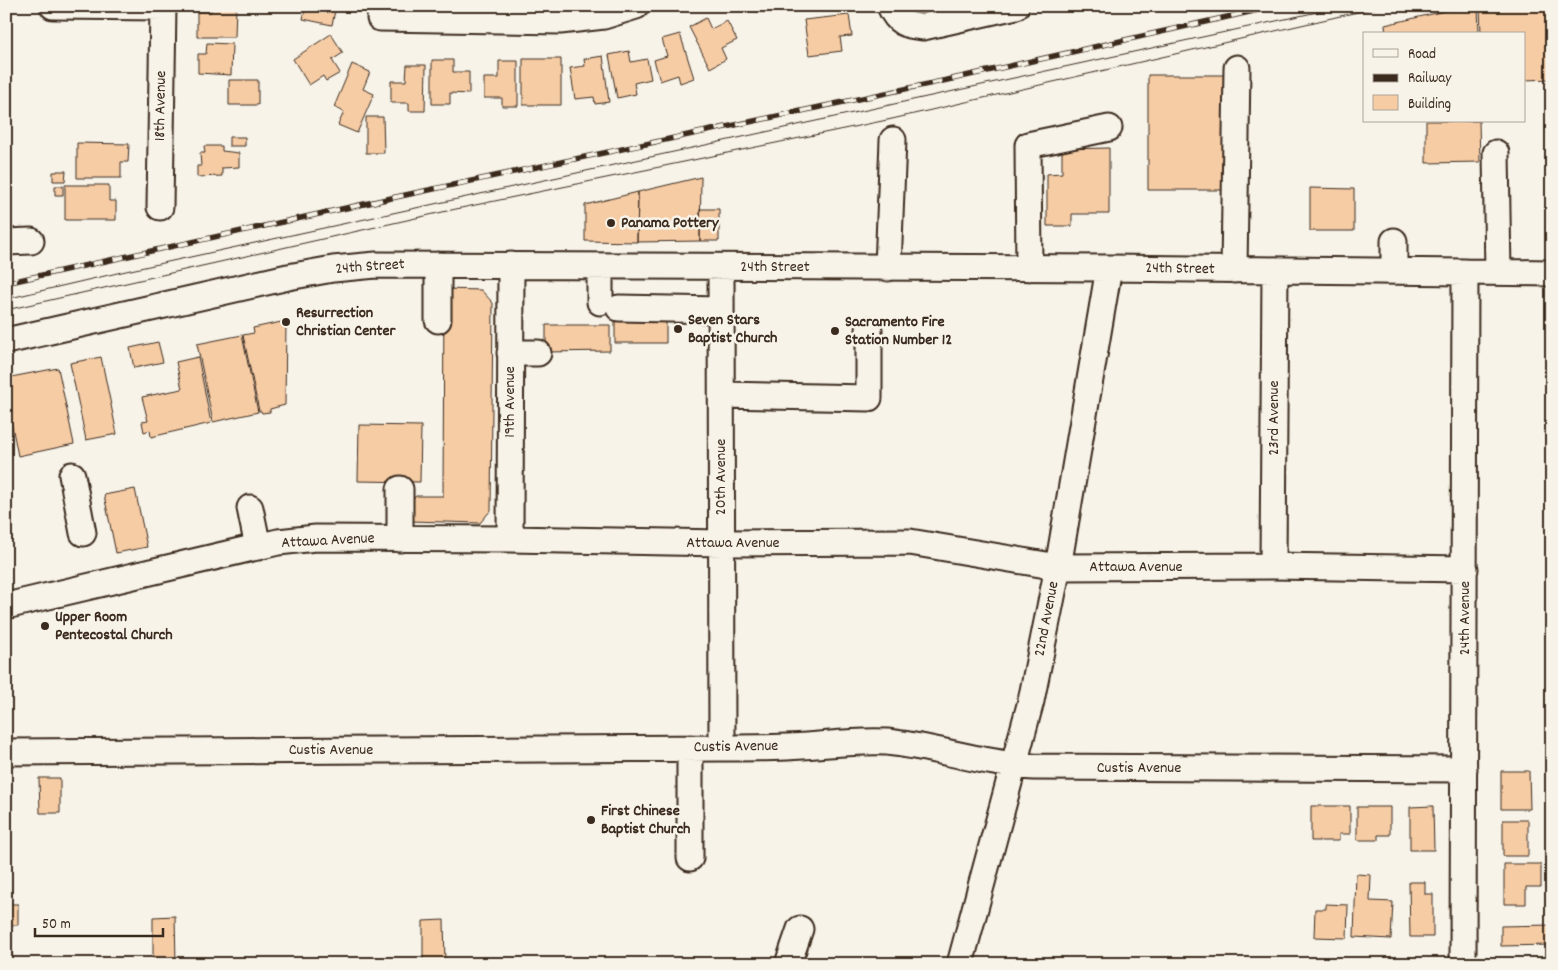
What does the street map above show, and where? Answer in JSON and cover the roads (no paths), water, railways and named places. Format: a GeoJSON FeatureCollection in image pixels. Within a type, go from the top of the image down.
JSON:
{"type":"FeatureCollection","features":[{"type":"Feature","properties":{"kind":"street"},"geometry":{"type":"LineString","coordinates":[[53,6],[162,7]]}},
{"type":"Feature","properties":{"kind":"street"},"geometry":{"type":"LineString","coordinates":[[380,18],[475,13],[578,20],[604,16],[636,6]]}},
{"type":"Feature","properties":{"kind":"street"},"geometry":{"type":"LineString","coordinates":[[890,6],[893,14],[910,27],[923,27],[1016,6]]}},
{"type":"Feature","properties":{"kind":"street","name":"18th Avenue"},"geometry":{"type":"LineString","coordinates":[[160,207],[162,7]]}},
{"type":"Feature","properties":{"kind":"street"},"geometry":{"type":"LineString","coordinates":[[1234,270],[1237,68]]}},
{"type":"Feature","properties":{"kind":"street"},"geometry":{"type":"LineString","coordinates":[[1028,268],[1028,145],[1109,128]]}},
{"type":"Feature","properties":{"kind":"street"},"geometry":{"type":"LineString","coordinates":[[888,268],[893,140]]}},
{"type":"Feature","properties":{"kind":"street"},"geometry":{"type":"LineString","coordinates":[[1496,152],[1498,272]]}},
{"type":"Feature","properties":{"kind":"street"},"geometry":{"type":"LineString","coordinates":[[6,242],[31,241]]}},
{"type":"Feature","properties":{"kind":"street"},"geometry":{"type":"LineString","coordinates":[[1394,241],[1394,271]]}},
{"type":"Feature","properties":{"kind":"street"},"geometry":{"type":"LineString","coordinates":[[438,264],[438,320]]}},
{"type":"Feature","properties":{"kind":"street","name":"24th Street"},"geometry":{"type":"LineString","coordinates":[[6,341],[311,273],[376,265],[1109,268],[1552,273]]}},
{"type":"Feature","properties":{"kind":"street","name":"19th Avenue"},"geometry":{"type":"LineString","coordinates":[[510,265],[510,539]]}},
{"type":"Feature","properties":{"kind":"street"},"geometry":{"type":"LineString","coordinates":[[600,266],[609,305],[720,310]]}},
{"type":"Feature","properties":{"kind":"street","name":"20th Avenue"},"geometry":{"type":"LineString","coordinates":[[721,267],[722,748]]}},
{"type":"Feature","properties":{"kind":"street","name":"22nd Avenue"},"geometry":{"type":"LineString","coordinates":[[960,964],[1031,701],[1058,567],[1109,268]]}},
{"type":"Feature","properties":{"kind":"street","name":"23rd Avenue"},"geometry":{"type":"LineString","coordinates":[[1272,566],[1275,270]]}},
{"type":"Feature","properties":{"kind":"street","name":"24th Avenue"},"geometry":{"type":"LineString","coordinates":[[1463,964],[1465,272]]}},
{"type":"Feature","properties":{"kind":"street"},"geometry":{"type":"LineString","coordinates":[[722,395],[869,398],[869,330]]}},
{"type":"Feature","properties":{"kind":"street"},"geometry":{"type":"LineString","coordinates":[[510,353],[538,353]]}},
{"type":"Feature","properties":{"kind":"street"},"geometry":{"type":"LineString","coordinates":[[72,475],[83,534]]}},
{"type":"Feature","properties":{"kind":"street"},"geometry":{"type":"LineString","coordinates":[[400,489],[400,538]]}},
{"type":"Feature","properties":{"kind":"street"},"geometry":{"type":"LineString","coordinates":[[250,508],[258,547]]}},
{"type":"Feature","properties":{"kind":"street","name":"Attawa Avenue"},"geometry":{"type":"LineString","coordinates":[[6,606],[278,542],[316,538],[510,539],[722,544],[910,542],[1058,567],[1272,566],[1465,569]]}},
{"type":"Feature","properties":{"kind":"street","name":"Custis Avenue"},"geometry":{"type":"LineString","coordinates":[[6,752],[722,748],[886,742],[1014,766],[1464,769]]}},
{"type":"Feature","properties":{"kind":"street"},"geometry":{"type":"LineString","coordinates":[[690,748],[690,858]]}},
{"type":"Feature","properties":{"kind":"street"},"geometry":{"type":"LineString","coordinates":[[788,964],[800,929]]}},
{"type":"Feature","properties":{"kind":"tram line"},"geometry":{"type":"LineString","coordinates":[[6,299],[126,271],[1345,6]]}},
{"type":"Feature","properties":{"kind":"tram line"},"geometry":{"type":"LineString","coordinates":[[6,310],[456,209],[892,119],[1384,6]]}},
{"type":"Feature","properties":{"kind":"railway"},"geometry":{"type":"LineString","coordinates":[[6,283],[396,197],[952,79],[1276,6]]}},
{"type":"Feature","properties":{"kind":"place","name":"Panama Pottery"},"geometry":{"type":"Point","coordinates":[611,223]}},
{"type":"Feature","properties":{"kind":"place","name":"Resurrection Christian Center"},"geometry":{"type":"Point","coordinates":[286,322]}},
{"type":"Feature","properties":{"kind":"place","name":"Seven Stars Baptist Church"},"geometry":{"type":"Point","coordinates":[678,329]}},
{"type":"Feature","properties":{"kind":"place","name":"Sacramento Fire Station Number 12"},"geometry":{"type":"Point","coordinates":[835,331]}},
{"type":"Feature","properties":{"kind":"place","name":"Upper Room Pentecostal Church"},"geometry":{"type":"Point","coordinates":[45,626]}},
{"type":"Feature","properties":{"kind":"place","name":"First Chinese Baptist Church"},"geometry":{"type":"Point","coordinates":[591,820]}}]}
